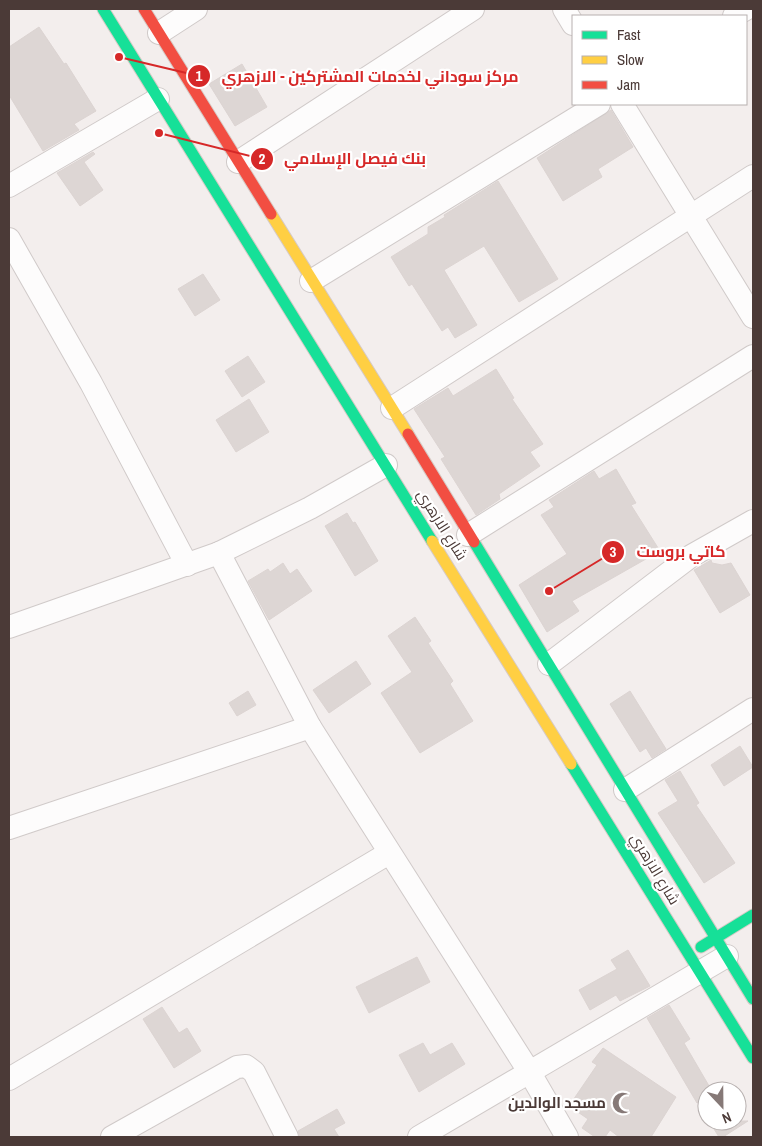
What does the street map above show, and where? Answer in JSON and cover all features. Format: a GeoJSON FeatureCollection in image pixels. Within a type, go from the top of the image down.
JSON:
{"type":"FeatureCollection","features":[{"type":"Feature","properties":{"kind":"street","name":"شارع الازهري"},"geometry":{"type":"LineString","coordinates":[[103,9],[753,1058]]}},
{"type":"Feature","properties":{"kind":"street","name":"شارع الازهري"},"geometry":{"type":"LineString","coordinates":[[144,9],[392,408],[753,999]]}},
{"type":"Feature","properties":{"kind":"street"},"geometry":{"type":"LineString","coordinates":[[159,33],[196,9]]}},
{"type":"Feature","properties":{"kind":"street"},"geometry":{"type":"LineString","coordinates":[[238,162],[473,9]]}},
{"type":"Feature","properties":{"kind":"street"},"geometry":{"type":"LineString","coordinates":[[564,9],[572,22]]}},
{"type":"Feature","properties":{"kind":"street"},"geometry":{"type":"LineString","coordinates":[[9,186],[158,99]]}},
{"type":"Feature","properties":{"kind":"street"},"geometry":{"type":"LineString","coordinates":[[312,280],[597,105]]}},
{"type":"Feature","properties":{"kind":"street"},"geometry":{"type":"LineString","coordinates":[[623,105],[753,317]]}},
{"type":"Feature","properties":{"kind":"street"},"geometry":{"type":"LineString","coordinates":[[392,408],[753,176]]}},
{"type":"Feature","properties":{"kind":"street"},"geometry":{"type":"LineString","coordinates":[[9,239],[91,384],[187,565]]}},
{"type":"Feature","properties":{"kind":"street"},"geometry":{"type":"LineString","coordinates":[[468,535],[753,356]]}},
{"type":"Feature","properties":{"kind":"street"},"geometry":{"type":"LineString","coordinates":[[9,626],[219,553],[310,508],[386,464]]}},
{"type":"Feature","properties":{"kind":"street"},"geometry":{"type":"LineString","coordinates":[[548,664],[691,556],[753,521]]}},
{"type":"Feature","properties":{"kind":"street"},"geometry":{"type":"LineString","coordinates":[[219,553],[310,727],[530,1073],[567,1137]]}},
{"type":"Feature","properties":{"kind":"street"},"geometry":{"type":"LineString","coordinates":[[625,790],[753,709]]}},
{"type":"Feature","properties":{"kind":"street"},"geometry":{"type":"LineString","coordinates":[[9,828],[310,727]]}},
{"type":"Feature","properties":{"kind":"street"},"geometry":{"type":"LineString","coordinates":[[9,1079],[389,853]]}},
{"type":"Feature","properties":{"kind":"street"},"geometry":{"type":"LineString","coordinates":[[419,1137],[530,1073],[694,962],[721,947],[753,915]]}},
{"type":"Feature","properties":{"kind":"street"},"geometry":{"type":"LineString","coordinates":[[112,1137],[237,1067],[246,1066],[254,1072],[287,1137]]}},
{"type":"Feature","properties":{"kind":"building"},"geometry":{"type":"Polygon","coordinates":[[[39,27],[64,64],[66,63],[96,111],[74,124],[79,130],[43,151],[9,95],[9,47],[39,27]]]}},
{"type":"Feature","properties":{"kind":"building"},"geometry":{"type":"Polygon","coordinates":[[[242,64],[267,107],[235,126],[209,84],[242,64]]]}},
{"type":"Feature","properties":{"kind":"building"},"geometry":{"type":"Polygon","coordinates":[[[611,110],[633,147],[598,169],[602,177],[563,201],[537,158],[611,110]]]}},
{"type":"Feature","properties":{"kind":"building"},"geometry":{"type":"Polygon","coordinates":[[[93,152],[95,154],[84,162],[103,190],[80,206],[57,173],[93,152]]]}},
{"type":"Feature","properties":{"kind":"building"},"geometry":{"type":"Polygon","coordinates":[[[498,181],[558,279],[519,302],[484,246],[444,270],[477,325],[455,338],[448,327],[442,331],[412,284],[409,286],[391,257],[428,234],[428,227],[445,217],[444,215],[498,181]]]}},
{"type":"Feature","properties":{"kind":"building"},"geometry":{"type":"Polygon","coordinates":[[[203,274],[220,300],[195,316],[178,289],[203,274]]]}},
{"type":"Feature","properties":{"kind":"building"},"geometry":{"type":"Polygon","coordinates":[[[248,356],[265,382],[242,397],[225,371],[248,356]]]}},
{"type":"Feature","properties":{"kind":"building"},"geometry":{"type":"Polygon","coordinates":[[[496,369],[514,398],[512,399],[543,444],[530,452],[540,466],[499,494],[500,499],[476,515],[441,459],[445,457],[414,409],[448,388],[453,396],[496,369]]]}},
{"type":"Feature","properties":{"kind":"building"},"geometry":{"type":"Polygon","coordinates":[[[249,399],[269,432],[236,452],[216,420],[249,399]]]}},
{"type":"Feature","properties":{"kind":"building"},"geometry":{"type":"Polygon","coordinates":[[[616,469],[636,503],[631,505],[660,551],[572,601],[579,611],[547,632],[519,585],[567,554],[541,515],[554,507],[549,500],[594,471],[599,479],[616,469]]]}},
{"type":"Feature","properties":{"kind":"building"},"geometry":{"type":"Polygon","coordinates":[[[347,513],[353,523],[355,522],[378,561],[355,576],[325,526],[347,513]]]}},
{"type":"Feature","properties":{"kind":"building"},"geometry":{"type":"Polygon","coordinates":[[[711,560],[712,563],[722,565],[731,563],[750,595],[720,613],[694,570],[711,560]]]}},
{"type":"Feature","properties":{"kind":"building"},"geometry":{"type":"Polygon","coordinates":[[[283,563],[290,574],[297,569],[312,591],[269,620],[248,581],[268,569],[270,572],[283,563]]]}},
{"type":"Feature","properties":{"kind":"building"},"geometry":{"type":"Polygon","coordinates":[[[415,617],[431,641],[428,643],[453,681],[450,684],[473,721],[420,753],[381,693],[412,672],[388,636],[415,617]]]}},
{"type":"Feature","properties":{"kind":"building"},"geometry":{"type":"Polygon","coordinates":[[[356,661],[371,684],[329,713],[313,690],[356,661]]]}},
{"type":"Feature","properties":{"kind":"building"},"geometry":{"type":"Polygon","coordinates":[[[248,691],[256,705],[237,716],[229,703],[248,691]]]}},
{"type":"Feature","properties":{"kind":"building"},"geometry":{"type":"Polygon","coordinates":[[[630,691],[666,749],[652,758],[646,748],[640,752],[610,704],[630,691]]]}},
{"type":"Feature","properties":{"kind":"building"},"geometry":{"type":"Polygon","coordinates":[[[740,746],[753,767],[724,786],[711,765],[740,746]]]}},
{"type":"Feature","properties":{"kind":"building"},"geometry":{"type":"Polygon","coordinates":[[[680,771],[699,803],[696,805],[735,863],[704,883],[658,813],[678,801],[665,780],[680,771]]]}},
{"type":"Feature","properties":{"kind":"building"},"geometry":{"type":"Polygon","coordinates":[[[628,950],[650,986],[620,1001],[616,995],[590,1010],[579,990],[617,969],[611,960],[628,950]]]}},
{"type":"Feature","properties":{"kind":"building"},"geometry":{"type":"Polygon","coordinates":[[[417,957],[430,982],[369,1013],[356,987],[417,957]]]}},
{"type":"Feature","properties":{"kind":"building"},"geometry":{"type":"Polygon","coordinates":[[[669,1005],[690,1039],[684,1043],[706,1081],[697,1081],[697,1103],[647,1018],[669,1005]]]}},
{"type":"Feature","properties":{"kind":"building"},"geometry":{"type":"Polygon","coordinates":[[[162,1007],[179,1033],[187,1028],[201,1051],[174,1068],[143,1019],[162,1007]]]}},
{"type":"Feature","properties":{"kind":"building"},"geometry":{"type":"Polygon","coordinates":[[[423,1043],[430,1055],[452,1043],[465,1064],[419,1092],[399,1055],[423,1043]]]}},
{"type":"Feature","properties":{"kind":"building"},"geometry":{"type":"Polygon","coordinates":[[[603,1048],[676,1097],[651,1137],[619,1137],[610,1130],[605,1137],[595,1137],[582,1128],[588,1119],[569,1106],[597,1065],[592,1062],[603,1048]]]}},
{"type":"Feature","properties":{"kind":"building"},"geometry":{"type":"Polygon","coordinates":[[[337,1109],[345,1123],[334,1129],[339,1137],[300,1137],[298,1131],[337,1109]]]}},
{"type":"Feature","properties":{"kind":"building"},"geometry":{"type":"Polygon","coordinates":[[[715,1131],[732,1131],[723,1137],[719,1137],[715,1131]]]}},
{"type":"Feature","properties":{"kind":"traffic: fast"},"geometry":{"type":"LineString","coordinates":[[103,9],[432,541]]}},
{"type":"Feature","properties":{"kind":"traffic: fast"},"geometry":{"type":"LineString","coordinates":[[474,542],[753,999]]}},
{"type":"Feature","properties":{"kind":"traffic: fast"},"geometry":{"type":"LineString","coordinates":[[571,764],[753,1058]]}},
{"type":"Feature","properties":{"kind":"traffic: fast"},"geometry":{"type":"LineString","coordinates":[[701,947],[753,915]]}},
{"type":"Feature","properties":{"kind":"traffic: slow"},"geometry":{"type":"LineString","coordinates":[[271,214],[408,434]]}},
{"type":"Feature","properties":{"kind":"traffic: slow"},"geometry":{"type":"LineString","coordinates":[[432,541],[571,764]]}},
{"type":"Feature","properties":{"kind":"traffic: jam"},"geometry":{"type":"LineString","coordinates":[[144,9],[271,214]]}},
{"type":"Feature","properties":{"kind":"traffic: jam"},"geometry":{"type":"LineString","coordinates":[[408,434],[474,542]]}},
{"type":"Feature","properties":{"kind":"place","name":"مركز سوداني لخدمات المشتركين - الازهري"},"geometry":{"type":"Point","coordinates":[119,57]}},
{"type":"Feature","properties":{"kind":"place","name":"بنك فيصل الإسلامي"},"geometry":{"type":"Point","coordinates":[159,133]}},
{"type":"Feature","properties":{"kind":"place","name":"كاتي بروست"},"geometry":{"type":"Point","coordinates":[549,591]}},
{"type":"Feature","properties":{"kind":"place","name":"مسجد الوالدين"},"geometry":{"type":"Point","coordinates":[623,1103]}}]}
